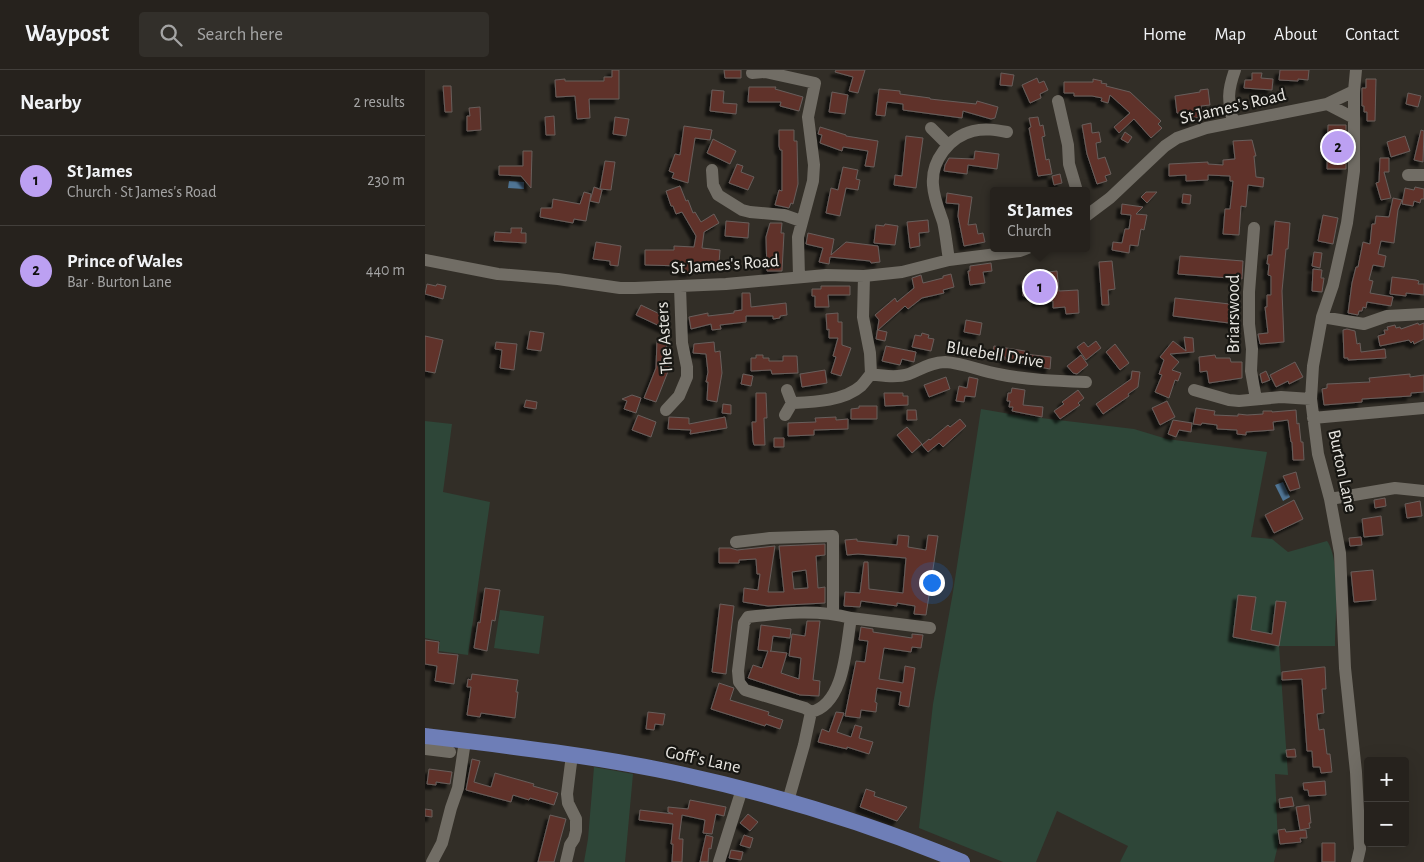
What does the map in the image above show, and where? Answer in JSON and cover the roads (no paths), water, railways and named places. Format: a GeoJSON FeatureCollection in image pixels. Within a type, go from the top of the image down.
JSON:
{"type":"FeatureCollection","features":[{"type":"Feature","properties":{"kind":"main road","name":"Goff's Lane"},"geometry":{"type":"LineString","coordinates":[[425,736],[572,755],[679,774],[788,801],[930,849],[962,862]]}},
{"type":"Feature","properties":{"kind":"street"},"geometry":{"type":"LineString","coordinates":[[1233,122],[1229,107],[1228,88],[1235,70]]}},
{"type":"Feature","properties":{"kind":"street"},"geometry":{"type":"LineString","coordinates":[[1355,73],[1367,70]]}},
{"type":"Feature","properties":{"kind":"street"},"geometry":{"type":"LineString","coordinates":[[752,73],[765,71],[815,83],[808,117],[814,165],[813,181],[801,221],[797,245],[799,277]]}},
{"type":"Feature","properties":{"kind":"street","name":"Burton Lane"},"geometry":{"type":"LineString","coordinates":[[1355,73],[1354,171],[1347,222],[1333,285],[1323,317],[1313,366],[1311,398],[1318,454],[1330,499],[1340,553],[1345,668],[1356,772],[1360,849],[1357,862]]}},
{"type":"Feature","properties":{"kind":"street","name":"St James's Road"},"geometry":{"type":"LineString","coordinates":[[1090,210],[1110,198],[1165,146],[1177,138],[1205,128],[1327,104],[1354,91]]}},
{"type":"Feature","properties":{"kind":"street"},"geometry":{"type":"LineString","coordinates":[[1058,102],[1068,145],[1069,164],[1076,187]]}},
{"type":"Feature","properties":{"kind":"street"},"geometry":{"type":"LineString","coordinates":[[1327,104],[1355,118]]}},
{"type":"Feature","properties":{"kind":"street"},"geometry":{"type":"LineString","coordinates":[[931,128],[948,145]]}},
{"type":"Feature","properties":{"kind":"street"},"geometry":{"type":"LineString","coordinates":[[949,260],[933,182],[937,163],[948,145],[971,131],[1007,132]]}},
{"type":"Feature","properties":{"kind":"street"},"geometry":{"type":"LineString","coordinates":[[712,170],[713,185],[718,195],[742,210],[784,216],[801,221]]}},
{"type":"Feature","properties":{"kind":"street"},"geometry":{"type":"LineString","coordinates":[[1409,175],[1424,175]]}},
{"type":"Feature","properties":{"kind":"street","name":"Briarswood"},"geometry":{"type":"LineString","coordinates":[[1255,228],[1249,292],[1249,324],[1252,349],[1251,371],[1256,399]]}},
{"type":"Feature","properties":{"kind":"street","name":"St James's Road"},"geometry":{"type":"LineString","coordinates":[[425,260],[498,274],[558,279],[620,288],[680,287],[799,277],[864,276],[902,272],[949,260],[1012,252]]}},
{"type":"Feature","properties":{"kind":"street"},"geometry":{"type":"LineString","coordinates":[[792,402],[814,402],[844,395],[861,386],[871,374],[870,353],[863,318],[864,276]]}},
{"type":"Feature","properties":{"kind":"street","name":"The Asters"},"geometry":{"type":"LineString","coordinates":[[666,410],[679,396],[687,377],[687,362],[682,343],[680,287]]}},
{"type":"Feature","properties":{"kind":"street"},"geometry":{"type":"LineString","coordinates":[[1323,317],[1364,324],[1387,316],[1424,314]]}},
{"type":"Feature","properties":{"kind":"street","name":"Bluebell Drive"},"geometry":{"type":"LineString","coordinates":[[871,374],[896,376],[909,374],[933,364],[947,362],[1019,378],[1043,381],[1086,382]]}},
{"type":"Feature","properties":{"kind":"street"},"geometry":{"type":"LineString","coordinates":[[787,390],[792,402]]}},
{"type":"Feature","properties":{"kind":"street"},"geometry":{"type":"LineString","coordinates":[[1193,390],[1229,400],[1281,397],[1311,398]]}},
{"type":"Feature","properties":{"kind":"street"},"geometry":{"type":"LineString","coordinates":[[785,415],[792,402]]}},
{"type":"Feature","properties":{"kind":"street"},"geometry":{"type":"LineString","coordinates":[[1313,418],[1424,408]]}},
{"type":"Feature","properties":{"kind":"street"},"geometry":{"type":"LineString","coordinates":[[1330,499],[1395,488],[1424,491]]}},
{"type":"Feature","properties":{"kind":"street"},"geometry":{"type":"LineString","coordinates":[[736,542],[770,538],[833,536],[833,614]]}},
{"type":"Feature","properties":{"kind":"street"},"geometry":{"type":"LineString","coordinates":[[811,712],[805,708],[745,690],[739,682],[738,670],[744,624],[748,617],[813,612],[930,628]]}},
{"type":"Feature","properties":{"kind":"street"},"geometry":{"type":"LineString","coordinates":[[811,712],[817,710],[833,695],[840,683],[851,618]]}},
{"type":"Feature","properties":{"kind":"street"},"geometry":{"type":"LineString","coordinates":[[788,801],[804,746],[811,712]]}},
{"type":"Feature","properties":{"kind":"street"},"geometry":{"type":"LineString","coordinates":[[432,862],[442,843],[458,788],[465,741]]}},
{"type":"Feature","properties":{"kind":"street"},"geometry":{"type":"LineString","coordinates":[[425,749],[450,752]]}},
{"type":"Feature","properties":{"kind":"street"},"geometry":{"type":"LineString","coordinates":[[566,862],[576,831],[576,819],[568,804],[567,794],[572,755]]}},
{"type":"Feature","properties":{"kind":"street"},"geometry":{"type":"LineString","coordinates":[[719,862],[742,789]]}},
{"type":"Feature","properties":{"kind":"water"},"geometry":{"type":"Polygon","coordinates":[[[509,181],[524,182],[524,189],[508,188],[509,181]]]}},
{"type":"Feature","properties":{"kind":"water"},"geometry":{"type":"Polygon","coordinates":[[[1283,482],[1290,497],[1283,501],[1275,485],[1283,482]]]}},
{"type":"Feature","properties":{"kind":"place","name":"Prince of Wales"},"geometry":{"type":"Point","coordinates":[1338,147]}},
{"type":"Feature","properties":{"kind":"place","name":"St James"},"geometry":{"type":"Point","coordinates":[1040,287]}}]}
